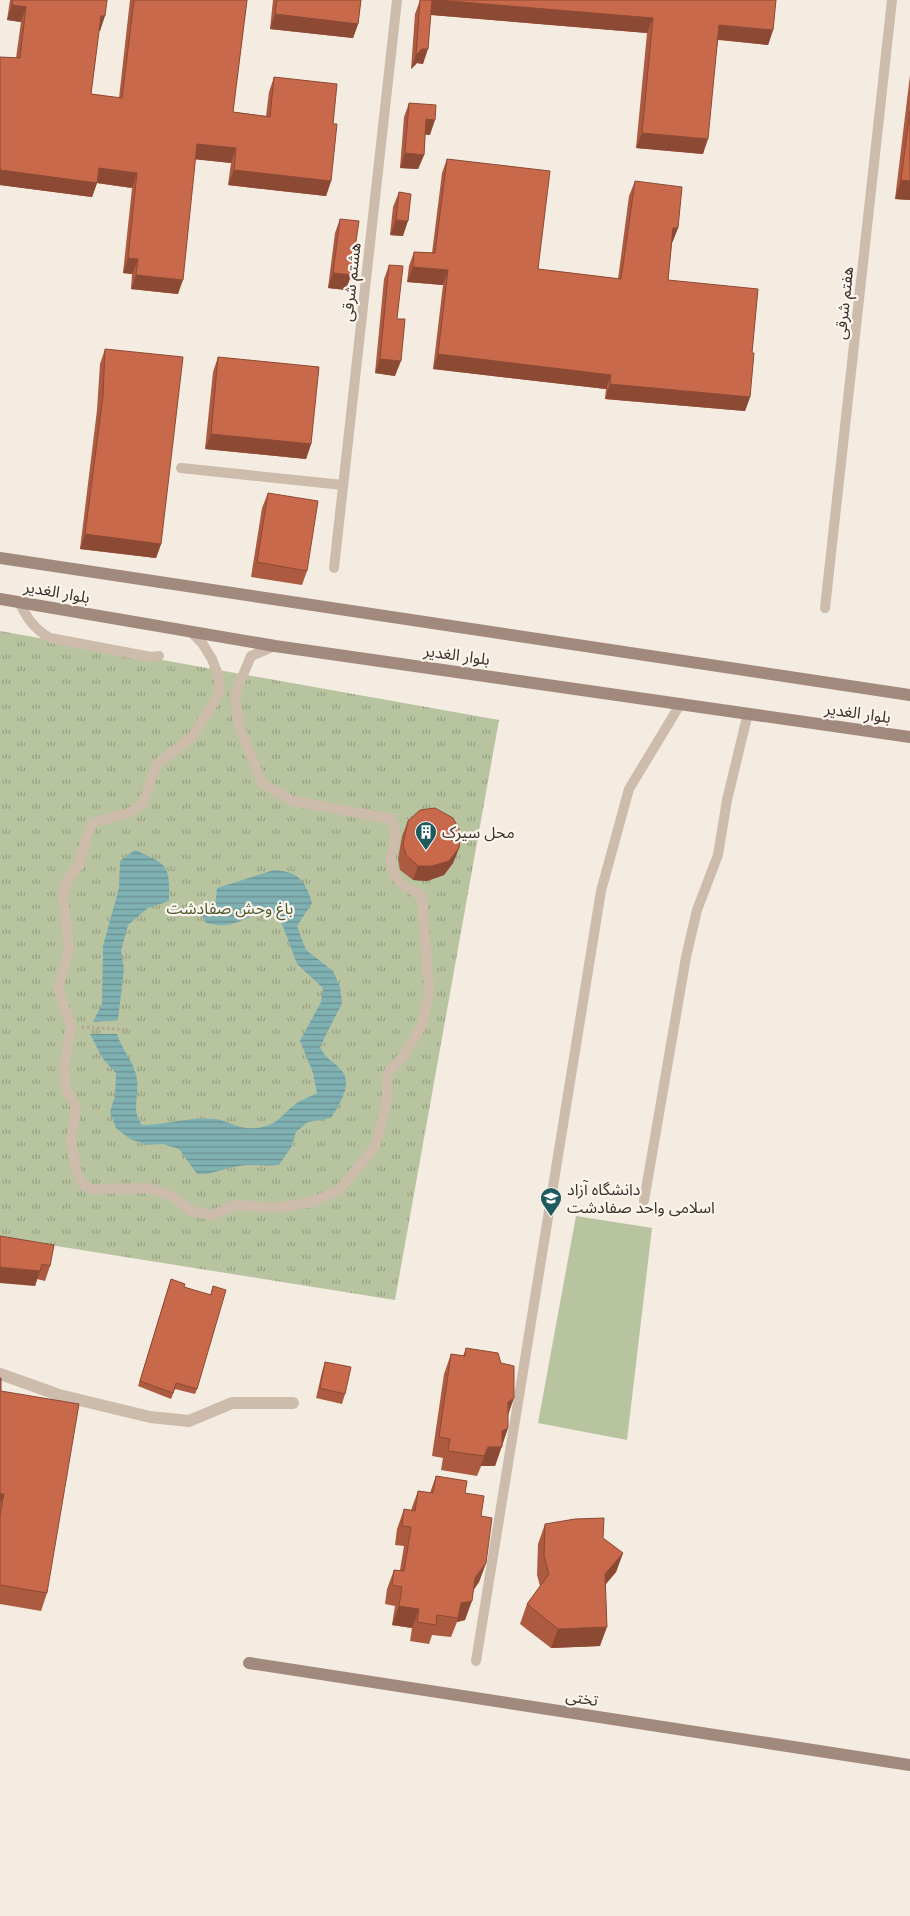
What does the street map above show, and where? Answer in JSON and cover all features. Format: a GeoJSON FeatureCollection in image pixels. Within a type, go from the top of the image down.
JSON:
{"type":"FeatureCollection","features":[{"type":"Feature","properties":{"kind":"street","name":"بلوار الغدیر"},"geometry":{"type":"LineString","coordinates":[[0,558],[910,695]]}},
{"type":"Feature","properties":{"kind":"street","name":"بلوار الغدیر"},"geometry":{"type":"LineString","coordinates":[[0,599],[275,646],[748,712],[910,737]]}},
{"type":"Feature","properties":{"kind":"street"},"geometry":{"type":"LineString","coordinates":[[0,1374],[59,1396],[150,1417],[189,1420],[232,1403],[293,1403]]}},
{"type":"Feature","properties":{"kind":"street","name":"تختی"},"geometry":{"type":"LineString","coordinates":[[249,1663],[910,1765]]}},
{"type":"Feature","properties":{"kind":"lane","name":"هشتم شرقی"},"geometry":{"type":"LineString","coordinates":[[334,568],[397,0]]}},
{"type":"Feature","properties":{"kind":"lane","name":"هفتم شرقی"},"geometry":{"type":"LineString","coordinates":[[825,608],[892,0]]}},
{"type":"Feature","properties":{"kind":"lane"},"geometry":{"type":"LineString","coordinates":[[181,468],[343,485]]}},
{"type":"Feature","properties":{"kind":"lane"},"geometry":{"type":"LineString","coordinates":[[19,602],[38,632],[50,638],[151,657],[158,656]]}},
{"type":"Feature","properties":{"kind":"lane"},"geometry":{"type":"LineString","coordinates":[[190,632],[202,643],[212,659],[218,675],[220,692],[193,736],[156,765],[143,803],[131,812],[93,823],[86,838],[79,865],[68,880],[62,896],[70,948],[62,968],[58,988],[71,1027],[64,1068],[66,1089],[76,1107],[72,1142],[77,1173],[82,1183],[89,1189],[148,1188],[172,1196],[193,1212],[213,1215],[235,1206],[276,1208],[313,1202],[339,1190],[375,1147],[386,1107],[388,1073],[406,1054],[422,1025],[429,991],[422,898],[417,891],[406,887],[397,879],[390,863],[396,832],[391,819],[293,801],[262,783],[239,726],[235,694],[251,656],[275,646]]}},
{"type":"Feature","properties":{"kind":"lane"},"geometry":{"type":"LineString","coordinates":[[476,1661],[602,892],[629,789],[681,703]]}},
{"type":"Feature","properties":{"kind":"lane"},"geometry":{"type":"LineString","coordinates":[[644,1201],[686,957],[697,910],[718,855],[727,800],[748,712]]}},
{"type":"Feature","properties":{"kind":"path"},"geometry":{"type":"LineString","coordinates":[[71,1027],[128,1030]]}},
{"type":"Feature","properties":{"kind":"green space","name":"باغ وحش صفادشت"},"geometry":{"type":"Polygon","coordinates":[[[0,631],[499,720],[395,1300],[0,1237],[0,631]]]}},
{"type":"Feature","properties":{"kind":"green space"},"geometry":{"type":"Polygon","coordinates":[[[576,1216],[652,1228],[627,1440],[538,1423],[576,1216]]]}},
{"type":"Feature","properties":{"kind":"water"},"geometry":{"type":"Polygon","coordinates":[[[135,850],[154,859],[165,867],[169,880],[169,901],[148,908],[128,925],[121,951],[124,969],[118,1020],[93,1022],[102,1004],[103,946],[119,888],[120,861],[135,850]]]}},
{"type":"Feature","properties":{"kind":"water"},"geometry":{"type":"Polygon","coordinates":[[[274,870],[295,875],[307,888],[312,903],[297,926],[306,950],[333,971],[340,987],[342,1003],[320,1047],[325,1055],[345,1075],[346,1087],[341,1101],[331,1118],[308,1122],[296,1132],[292,1146],[279,1165],[241,1165],[210,1173],[197,1174],[179,1149],[163,1144],[147,1145],[130,1139],[116,1128],[110,1112],[115,1096],[116,1073],[103,1059],[90,1034],[117,1034],[136,1074],[136,1109],[142,1125],[206,1118],[221,1120],[247,1128],[263,1127],[276,1121],[299,1102],[317,1093],[313,1073],[300,1041],[321,1002],[323,988],[297,964],[282,924],[275,914],[268,913],[255,915],[231,924],[215,925],[206,923],[200,912],[215,907],[217,888],[274,870]]]}},
{"type":"Feature","properties":{"kind":"building"},"geometry":{"type":"Polygon","coordinates":[[[13,0],[107,0],[105,16],[101,16],[91,94],[122,98],[134,0],[247,0],[233,112],[270,117],[274,77],[337,84],[333,124],[337,124],[331,181],[234,170],[236,148],[197,144],[183,280],[136,275],[138,259],[128,258],[137,173],[99,168],[97,183],[0,170],[0,57],[20,58],[26,7],[12,5],[13,0]]]}},
{"type":"Feature","properties":{"kind":"building"},"geometry":{"type":"Polygon","coordinates":[[[277,0],[361,0],[358,24],[275,14],[277,0]]]}},
{"type":"Feature","properties":{"kind":"building"},"geometry":{"type":"Polygon","coordinates":[[[420,0],[432,0],[428,49],[422,49],[416,55],[420,0]]]}},
{"type":"Feature","properties":{"kind":"building"},"geometry":{"type":"Polygon","coordinates":[[[437,0],[776,0],[773,30],[719,25],[708,139],[642,133],[653,18],[437,0]]]}},
{"type":"Feature","properties":{"kind":"building"},"geometry":{"type":"Polygon","coordinates":[[[409,103],[436,105],[435,120],[426,119],[424,155],[405,153],[409,103]]]}},
{"type":"Feature","properties":{"kind":"building"},"geometry":{"type":"Polygon","coordinates":[[[910,110],[910,181],[901,180],[910,110]]]}},
{"type":"Feature","properties":{"kind":"building"},"geometry":{"type":"Polygon","coordinates":[[[447,159],[550,171],[538,269],[621,279],[635,181],[682,187],[678,228],[673,228],[668,280],[758,289],[750,397],[610,384],[611,375],[438,354],[448,270],[413,267],[414,252],[435,253],[447,159]]]}},
{"type":"Feature","properties":{"kind":"building"},"geometry":{"type":"Polygon","coordinates":[[[399,192],[411,194],[408,221],[396,220],[399,192]]]}},
{"type":"Feature","properties":{"kind":"building"},"geometry":{"type":"Polygon","coordinates":[[[340,219],[359,221],[351,275],[333,273],[340,219]]]}},
{"type":"Feature","properties":{"kind":"building"},"geometry":{"type":"Polygon","coordinates":[[[389,265],[403,266],[397,319],[405,319],[401,361],[380,359],[389,265]]]}},
{"type":"Feature","properties":{"kind":"building"},"geometry":{"type":"Polygon","coordinates":[[[105,349],[183,357],[161,544],[85,534],[103,396],[105,349]]]}},
{"type":"Feature","properties":{"kind":"building"},"geometry":{"type":"Polygon","coordinates":[[[218,357],[319,367],[311,444],[211,434],[218,357]]]}},
{"type":"Feature","properties":{"kind":"building"},"geometry":{"type":"Polygon","coordinates":[[[268,493],[318,501],[307,571],[257,562],[268,493]]]}},
{"type":"Feature","properties":{"kind":"building","name":"محل سیرک"},"geometry":{"type":"Polygon","coordinates":[[[435,808],[453,818],[461,833],[459,848],[449,861],[432,866],[418,866],[406,855],[403,845],[408,821],[420,810],[435,808]]]}},
{"type":"Feature","properties":{"kind":"building"},"geometry":{"type":"Polygon","coordinates":[[[0,1236],[54,1245],[50,1266],[42,1264],[40,1271],[0,1267],[0,1236]]]}},
{"type":"Feature","properties":{"kind":"building"},"geometry":{"type":"Polygon","coordinates":[[[171,1279],[185,1284],[184,1287],[211,1295],[213,1286],[226,1290],[197,1389],[176,1383],[173,1393],[140,1381],[171,1279]]]}},
{"type":"Feature","properties":{"kind":"building"},"geometry":{"type":"Polygon","coordinates":[[[466,1348],[498,1353],[501,1363],[514,1366],[514,1398],[508,1402],[508,1428],[502,1431],[502,1447],[488,1447],[484,1456],[448,1451],[450,1439],[439,1437],[451,1354],[465,1356],[466,1348]]]}},
{"type":"Feature","properties":{"kind":"building"},"geometry":{"type":"Polygon","coordinates":[[[325,1362],[351,1367],[345,1394],[320,1388],[325,1362]]]}},
{"type":"Feature","properties":{"kind":"building"},"geometry":{"type":"Polygon","coordinates":[[[0,1378],[1,1391],[79,1404],[47,1593],[0,1585],[0,1515],[4,1494],[0,1494],[0,1378]]]}},
{"type":"Feature","properties":{"kind":"building"},"geometry":{"type":"Polygon","coordinates":[[[436,1476],[467,1481],[465,1493],[484,1496],[481,1516],[492,1518],[486,1563],[475,1578],[472,1601],[461,1603],[458,1618],[437,1615],[436,1625],[417,1622],[419,1609],[399,1606],[402,1587],[392,1585],[394,1570],[404,1571],[411,1527],[402,1526],[404,1509],[415,1511],[418,1491],[433,1493],[436,1476]]]}},
{"type":"Feature","properties":{"kind":"building"},"geometry":{"type":"Polygon","coordinates":[[[604,1518],[603,1538],[623,1553],[605,1574],[607,1627],[558,1629],[527,1604],[549,1574],[544,1556],[545,1524],[575,1519],[604,1518]]]}},
{"type":"Feature","properties":{"kind":"place","name":"محل سیرک"},"geometry":{"type":"Point","coordinates":[426,851]}},
{"type":"Feature","properties":{"kind":"place","name":"دانشگاه آزاد اسلامی واحد صفادشت"},"geometry":{"type":"Point","coordinates":[551,1217]}}]}
